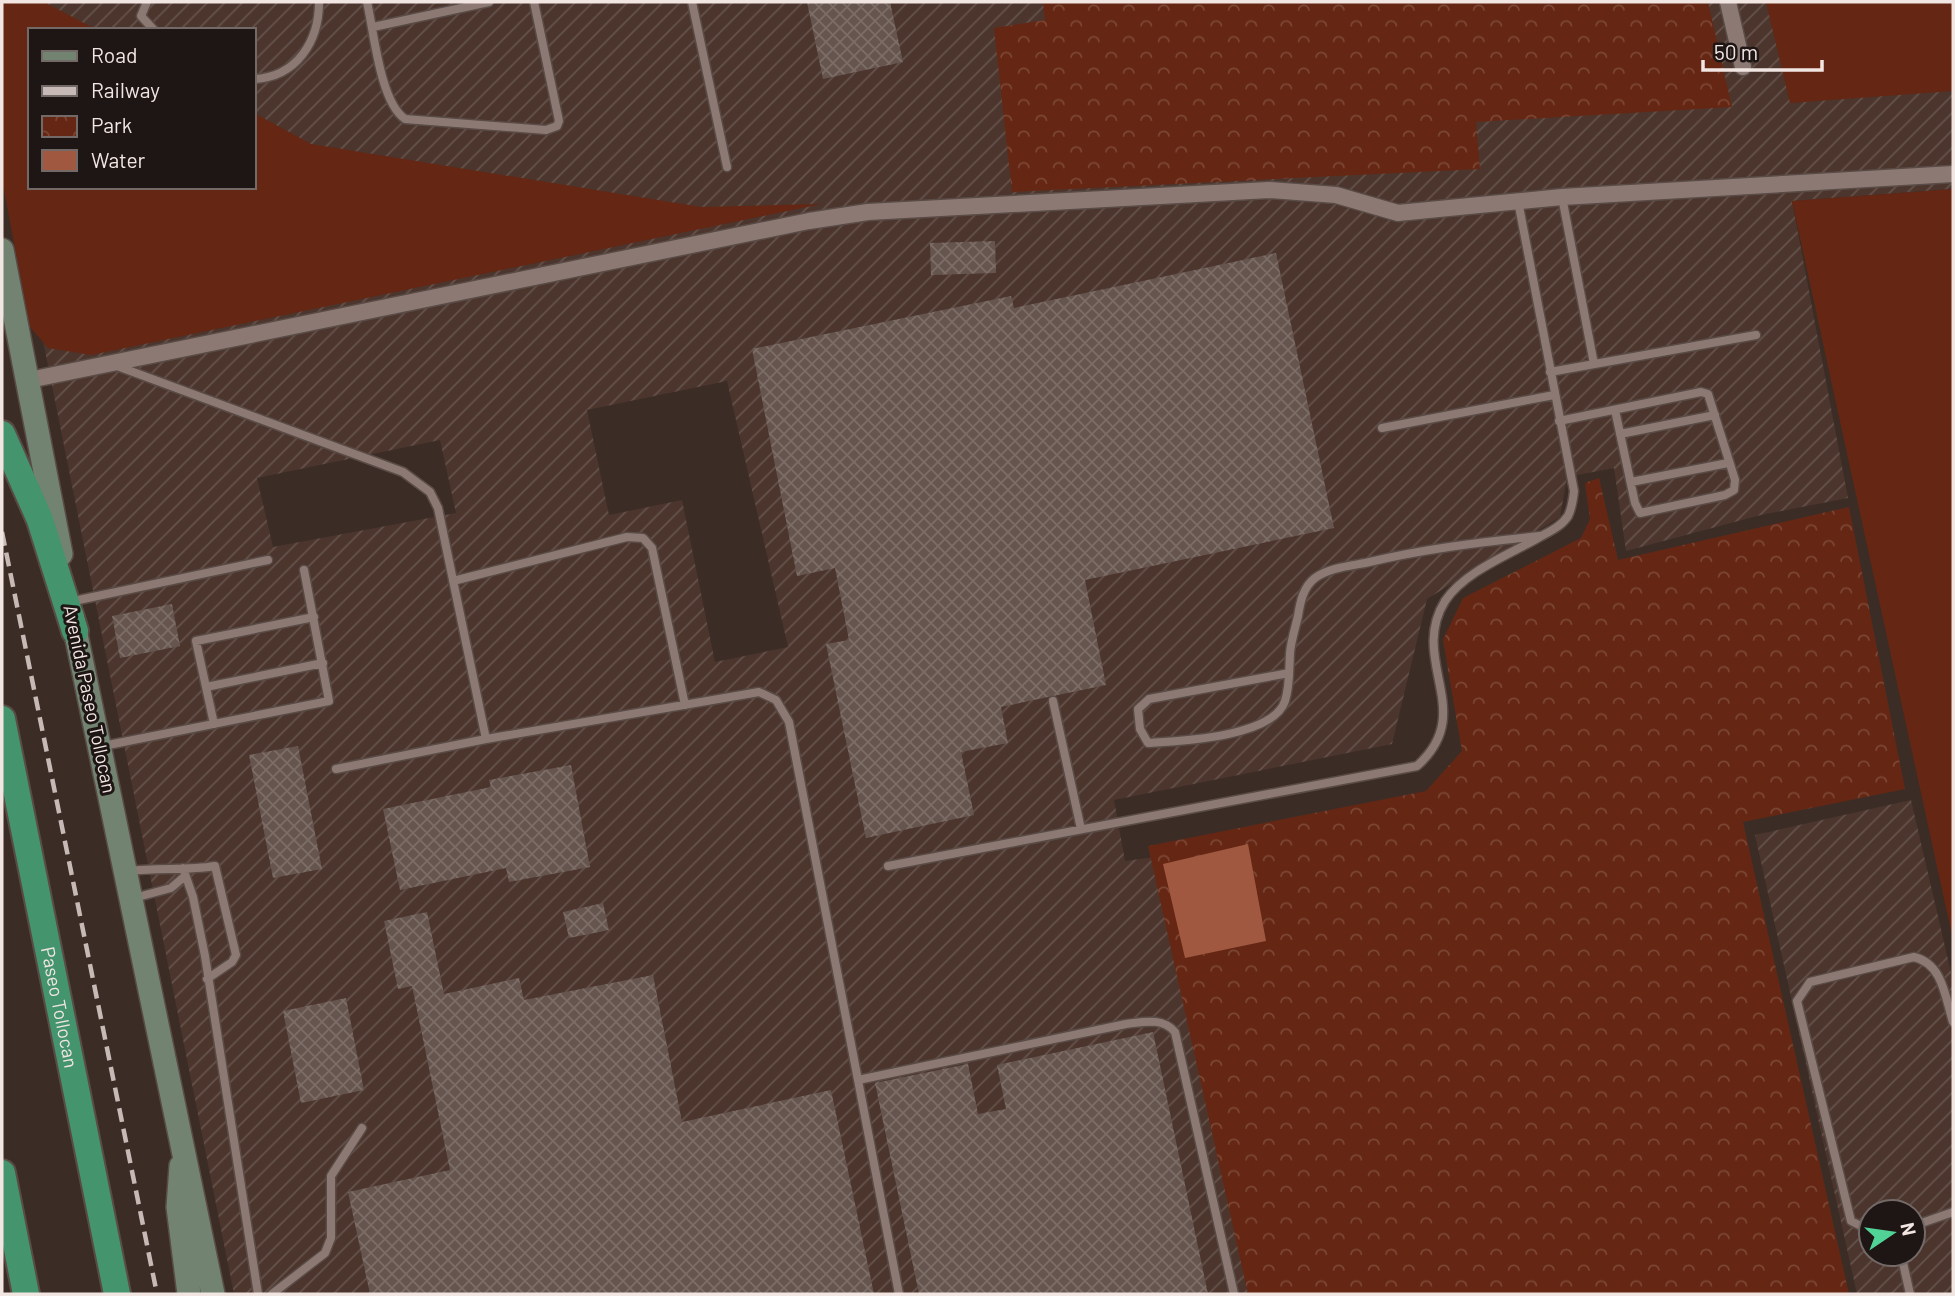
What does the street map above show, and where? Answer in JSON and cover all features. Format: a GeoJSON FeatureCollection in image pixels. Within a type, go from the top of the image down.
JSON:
{"type":"FeatureCollection","features":[{"type":"Feature","properties":{"kind":"highway"},"geometry":{"type":"LineString","coordinates":[[2,434],[40,520],[75,631]]}},
{"type":"Feature","properties":{"kind":"highway","name":"Paseo Tollocan"},"geometry":{"type":"LineString","coordinates":[[2,719],[117,1294]]}},
{"type":"Feature","properties":{"kind":"highway"},"geometry":{"type":"LineString","coordinates":[[2,1173],[26,1294]]}},
{"type":"Feature","properties":{"kind":"main road","name":"Avenida Paseo Tollocan"},"geometry":{"type":"LineString","coordinates":[[2,250],[29,380],[69,602],[213,1294]]}},
{"type":"Feature","properties":{"kind":"main road","name":"Avenida Paseo Tollocan"},"geometry":{"type":"LineString","coordinates":[[184,1147],[177,1182],[178,1207],[190,1294]]}},
{"type":"Feature","properties":{"kind":"street"},"geometry":{"type":"LineString","coordinates":[[1728,2],[1743,67]]}},
{"type":"Feature","properties":{"kind":"street"},"geometry":{"type":"LineString","coordinates":[[29,380],[809,221],[857,214],[1269,190],[1336,195],[1398,213],[1562,197],[1953,174]]}},
{"type":"Feature","properties":{"kind":"lane"},"geometry":{"type":"LineString","coordinates":[[148,2],[141,16],[151,28]]}},
{"type":"Feature","properties":{"kind":"lane"},"geometry":{"type":"LineString","coordinates":[[256,78],[292,66],[304,53],[317,27],[319,2]]}},
{"type":"Feature","properties":{"kind":"lane"},"geometry":{"type":"LineString","coordinates":[[367,2],[388,97],[395,112],[405,119],[546,130],[557,126],[559,121],[534,2]]}},
{"type":"Feature","properties":{"kind":"lane"},"geometry":{"type":"LineString","coordinates":[[373,27],[489,2]]}},
{"type":"Feature","properties":{"kind":"lane"},"geometry":{"type":"LineString","coordinates":[[692,2],[727,167]]}},
{"type":"Feature","properties":{"kind":"lane"},"geometry":{"type":"LineString","coordinates":[[1562,197],[1594,364]]}},
{"type":"Feature","properties":{"kind":"lane"},"geometry":{"type":"LineString","coordinates":[[888,866],[1417,766],[1437,744],[1444,724],[1433,630],[1446,601],[1466,580],[1563,523],[1573,504],[1574,491],[1518,201]]}},
{"type":"Feature","properties":{"kind":"lane"},"geometry":{"type":"LineString","coordinates":[[1550,372],[1756,335]]}},
{"type":"Feature","properties":{"kind":"lane"},"geometry":{"type":"LineString","coordinates":[[111,363],[414,478],[435,498],[486,739]]}},
{"type":"Feature","properties":{"kind":"lane"},"geometry":{"type":"LineString","coordinates":[[1559,421],[1701,392],[1712,398],[1728,463],[1735,480],[1734,490],[1726,495],[1645,515],[1637,509],[1615,410]]}},
{"type":"Feature","properties":{"kind":"lane"},"geometry":{"type":"LineString","coordinates":[[1382,428],[1554,395]]}},
{"type":"Feature","properties":{"kind":"lane"},"geometry":{"type":"LineString","coordinates":[[1620,434],[1715,415]]}},
{"type":"Feature","properties":{"kind":"lane"},"geometry":{"type":"LineString","coordinates":[[1631,482],[1728,463]]}},
{"type":"Feature","properties":{"kind":"lane"},"geometry":{"type":"LineString","coordinates":[[1289,673],[1149,699],[1138,709],[1140,729],[1148,743],[1183,741],[1258,726],[1278,714],[1285,703],[1289,673],[1290,650],[1302,597],[1312,580],[1328,571],[1427,548],[1543,536]]}},
{"type":"Feature","properties":{"kind":"lane"},"geometry":{"type":"LineString","coordinates":[[453,581],[627,537],[642,538],[652,548],[685,705]]}},
{"type":"Feature","properties":{"kind":"lane"},"geometry":{"type":"LineString","coordinates":[[69,602],[268,560]]}},
{"type":"Feature","properties":{"kind":"lane"},"geometry":{"type":"LineString","coordinates":[[100,747],[326,703],[330,695],[304,570]]}},
{"type":"Feature","properties":{"kind":"lane"},"geometry":{"type":"LineString","coordinates":[[214,724],[196,641],[314,617]]}},
{"type":"Feature","properties":{"kind":"lane"},"geometry":{"type":"LineString","coordinates":[[206,687],[323,663]]}},
{"type":"Feature","properties":{"kind":"lane"},"geometry":{"type":"LineString","coordinates":[[337,769],[486,739],[760,692],[776,700],[789,722],[899,1294]]}},
{"type":"Feature","properties":{"kind":"lane"},"geometry":{"type":"LineString","coordinates":[[1053,701],[1081,829]]}},
{"type":"Feature","properties":{"kind":"lane"},"geometry":{"type":"LineString","coordinates":[[126,871],[166,866],[183,873],[193,897],[258,1294]]}},
{"type":"Feature","properties":{"kind":"lane"},"geometry":{"type":"LineString","coordinates":[[132,899],[171,888],[183,873],[215,866],[236,955],[232,962],[207,979]]}},
{"type":"Feature","properties":{"kind":"lane"},"geometry":{"type":"LineString","coordinates":[[1857,1224],[1852,1221],[1797,1001],[1810,982],[1914,957],[1926,960],[1937,970],[1953,1022]]}},
{"type":"Feature","properties":{"kind":"lane"},"geometry":{"type":"LineString","coordinates":[[858,1080],[1126,1024],[1150,1021],[1166,1024],[1175,1032],[1234,1294]]}},
{"type":"Feature","properties":{"kind":"lane"},"geometry":{"type":"LineString","coordinates":[[272,1294],[325,1253],[331,1238],[331,1176],[362,1128]]}},
{"type":"Feature","properties":{"kind":"lane"},"geometry":{"type":"LineString","coordinates":[[1927,1221],[1953,1212]]}},
{"type":"Feature","properties":{"kind":"lane"},"geometry":{"type":"LineString","coordinates":[[1904,1268],[1910,1294]]}},
{"type":"Feature","properties":{"kind":"shaded area"},"geometry":{"type":"Polygon","coordinates":[[[2,2],[1953,2],[1953,189],[1792,201],[1848,498],[1761,515],[1626,551],[1614,468],[1567,477],[1560,517],[1427,599],[1392,744],[1114,800],[1125,861],[1162,856],[1259,1294],[234,1294],[2,136],[2,2]],[[727,381],[587,410],[609,515],[682,500],[715,662],[788,647],[727,381]],[[440,440],[257,478],[273,547],[456,513],[440,440]]]}},
{"type":"Feature","properties":{"kind":"shaded area"},"geometry":{"type":"Polygon","coordinates":[[[1911,800],[1953,981],[1953,1294],[1857,1294],[1755,835],[1911,800]]]}},
{"type":"Feature","properties":{"kind":"green space"},"geometry":{"type":"Polygon","coordinates":[[[2,2],[44,2],[93,28],[28,28],[28,189],[256,189],[256,114],[311,144],[701,207],[821,204],[91,355],[48,348],[30,327],[2,180],[2,2]]]}},
{"type":"Feature","properties":{"kind":"green space"},"geometry":{"type":"Polygon","coordinates":[[[1043,2],[1708,2],[1732,107],[1476,122],[1480,169],[1012,192],[994,28],[1045,20],[1043,2]]]}},
{"type":"Feature","properties":{"kind":"green space"},"geometry":{"type":"Polygon","coordinates":[[[1766,2],[1953,2],[1953,91],[1790,103],[1766,2]]]}},
{"type":"Feature","properties":{"kind":"green space"},"geometry":{"type":"Polygon","coordinates":[[[1953,189],[1953,940],[1792,201],[1953,189]]]}},
{"type":"Feature","properties":{"kind":"green space"},"geometry":{"type":"Polygon","coordinates":[[[1599,478],[1618,560],[1849,507],[1905,789],[1743,822],[1849,1294],[1248,1294],[1148,846],[1426,791],[1462,751],[1443,640],[1463,598],[1581,538],[1590,519],[1585,483],[1599,478]]]}},
{"type":"Feature","properties":{"kind":"water"},"geometry":{"type":"Polygon","coordinates":[[[1248,844],[1266,941],[1185,958],[1163,864],[1248,844]]]}},
{"type":"Feature","properties":{"kind":"building"},"geometry":{"type":"Polygon","coordinates":[[[807,2],[890,2],[903,62],[823,79],[807,2]]]}},
{"type":"Feature","properties":{"kind":"building"},"geometry":{"type":"Polygon","coordinates":[[[995,241],[996,273],[931,275],[930,243],[995,241]]]}},
{"type":"Feature","properties":{"kind":"building"},"geometry":{"type":"Polygon","coordinates":[[[1276,253],[1334,528],[1085,580],[1106,685],[1001,707],[1008,743],[961,752],[974,815],[866,838],[826,644],[849,640],[835,568],[797,576],[752,349],[1011,296],[1014,308],[1276,253]]]}},
{"type":"Feature","properties":{"kind":"building"},"geometry":{"type":"Polygon","coordinates":[[[172,604],[180,646],[120,658],[112,616],[172,604]]]}},
{"type":"Feature","properties":{"kind":"building"},"geometry":{"type":"Polygon","coordinates":[[[298,746],[322,869],[273,878],[249,755],[298,746]]]}},
{"type":"Feature","properties":{"kind":"building"},"geometry":{"type":"Polygon","coordinates":[[[571,765],[590,867],[509,882],[506,868],[400,890],[383,809],[491,787],[489,780],[571,765]]]}},
{"type":"Feature","properties":{"kind":"building"},"geometry":{"type":"Polygon","coordinates":[[[603,903],[609,930],[569,938],[563,912],[603,903]]]}},
{"type":"Feature","properties":{"kind":"building"},"geometry":{"type":"Polygon","coordinates":[[[427,912],[444,994],[519,978],[524,1000],[653,975],[682,1122],[831,1090],[874,1294],[370,1294],[348,1192],[450,1170],[412,986],[398,989],[384,921],[427,912]]]}},
{"type":"Feature","properties":{"kind":"building"},"geometry":{"type":"Polygon","coordinates":[[[346,998],[364,1090],[301,1103],[283,1011],[346,998]]]}},
{"type":"Feature","properties":{"kind":"building"},"geometry":{"type":"Polygon","coordinates":[[[1153,1032],[1208,1294],[919,1294],[875,1083],[968,1064],[978,1114],[1006,1109],[997,1065],[1153,1032]]]}},
{"type":"Feature","properties":{"kind":"railway"},"geometry":{"type":"LineString","coordinates":[[2,532],[157,1294]]}}]}
